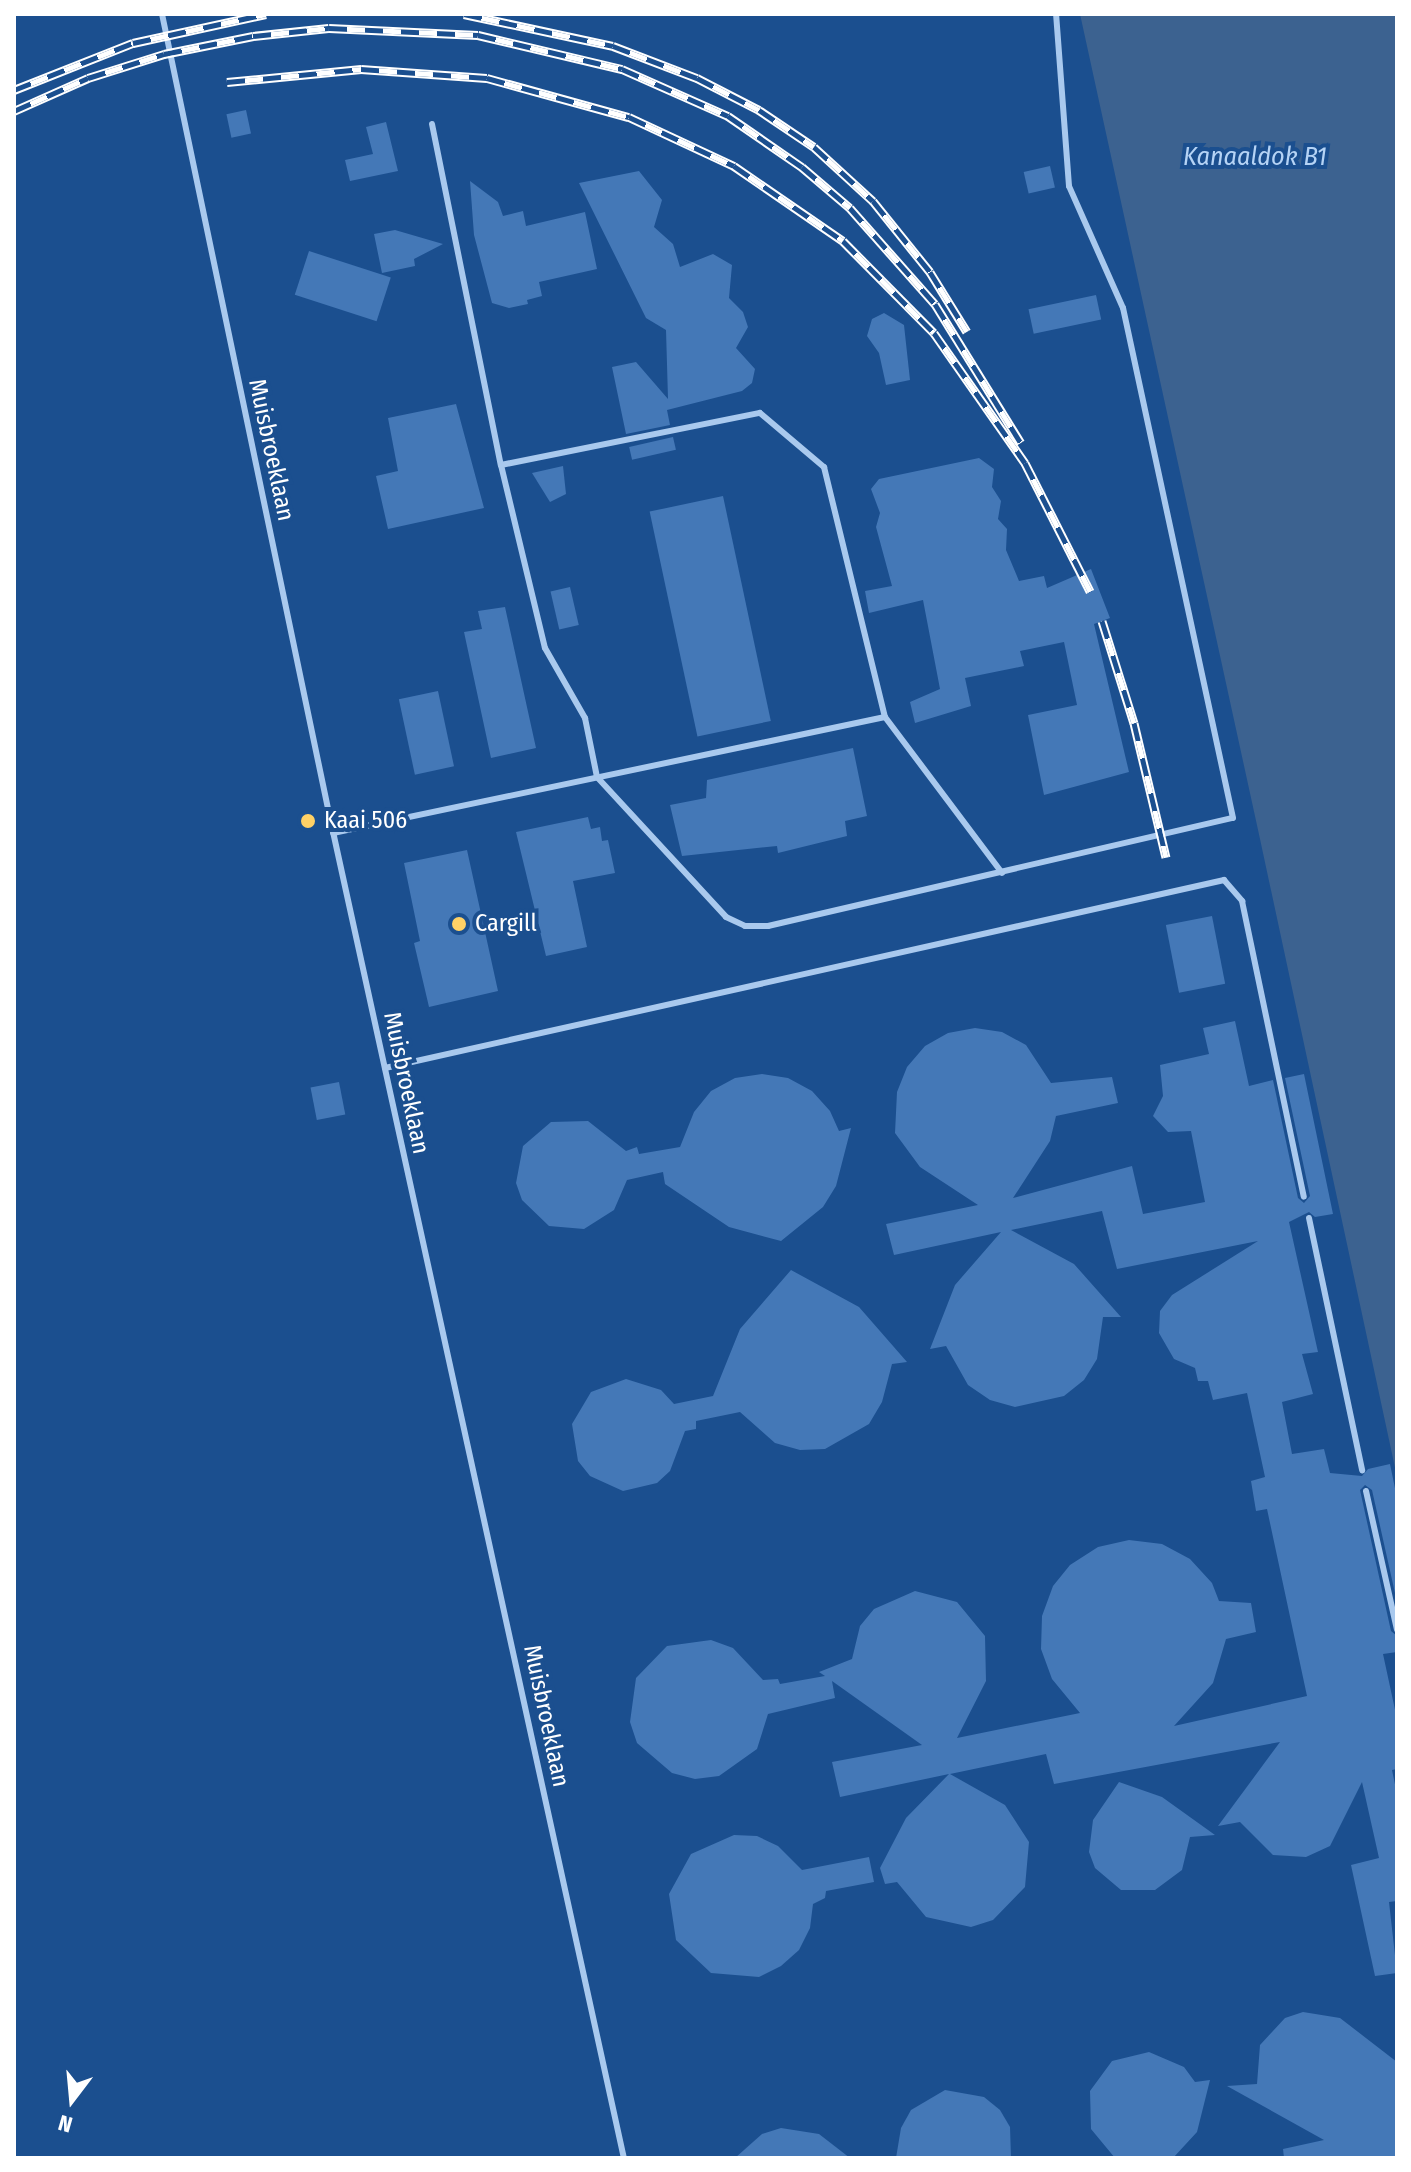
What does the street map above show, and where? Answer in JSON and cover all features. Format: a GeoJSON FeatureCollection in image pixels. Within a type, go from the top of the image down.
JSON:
{"type":"FeatureCollection","features":[{"type":"Feature","properties":{"kind":"lane","name":"Muisbroeklaan"},"geometry":{"type":"LineString","coordinates":[[162,14],[333,833],[624,2158]]}},
{"type":"Feature","properties":{"kind":"lane"},"geometry":{"type":"LineString","coordinates":[[432,124],[501,465],[545,648],[585,718],[597,777],[709,902],[745,926],[768,926],[1233,818],[1123,308],[1069,186],[1056,14]]}},
{"type":"Feature","properties":{"kind":"lane"},"geometry":{"type":"LineString","coordinates":[[501,465],[760,413],[824,467],[885,717],[1002,873]]}},
{"type":"Feature","properties":{"kind":"lane"},"geometry":{"type":"LineString","coordinates":[[333,833],[885,717]]}},
{"type":"Feature","properties":{"kind":"lane"},"geometry":{"type":"LineString","coordinates":[[385,1068],[1224,880],[1242,901],[1304,1197]]}},
{"type":"Feature","properties":{"kind":"lane"},"geometry":{"type":"LineString","coordinates":[[1309,1218],[1362,1470]]}},
{"type":"Feature","properties":{"kind":"lane"},"geometry":{"type":"LineString","coordinates":[[1366,1491],[1397,1630]]}},
{"type":"Feature","properties":{"kind":"water","name":"Kanaaldok B1"},"geometry":{"type":"Polygon","coordinates":[[[1080,14],[1397,14],[1397,1477],[1260,839],[1080,14]]]}},
{"type":"Feature","properties":{"kind":"building"},"geometry":{"type":"Polygon","coordinates":[[[246,110],[251,133],[231,138],[226,114],[246,110]]]}},
{"type":"Feature","properties":{"kind":"building"},"geometry":{"type":"Polygon","coordinates":[[[386,122],[398,171],[350,181],[345,160],[373,154],[366,127],[386,122]]]}},
{"type":"Feature","properties":{"kind":"building"},"geometry":{"type":"Polygon","coordinates":[[[1050,166],[1055,187],[1029,194],[1024,172],[1050,166]]]}},
{"type":"Feature","properties":{"kind":"building"},"geometry":{"type":"Polygon","coordinates":[[[639,171],[662,200],[654,227],[673,244],[680,267],[713,254],[732,265],[729,298],[743,312],[748,327],[736,348],[755,369],[752,383],[742,391],[667,410],[670,425],[626,434],[612,367],[636,362],[668,399],[666,330],[646,318],[579,183],[639,171]]]}},
{"type":"Feature","properties":{"kind":"building"},"geometry":{"type":"Polygon","coordinates":[[[470,181],[498,202],[503,216],[523,211],[526,226],[585,212],[597,269],[539,282],[542,296],[527,300],[528,304],[509,308],[492,303],[474,235],[470,181]]]}},
{"type":"Feature","properties":{"kind":"building"},"geometry":{"type":"Polygon","coordinates":[[[395,230],[443,244],[414,259],[415,266],[382,273],[374,234],[395,230]]]}},
{"type":"Feature","properties":{"kind":"building"},"geometry":{"type":"Polygon","coordinates":[[[309,251],[391,278],[377,321],[295,295],[309,251]]]}},
{"type":"Feature","properties":{"kind":"building"},"geometry":{"type":"Polygon","coordinates":[[[1096,295],[1101,319],[1034,334],[1029,309],[1096,295]]]}},
{"type":"Feature","properties":{"kind":"building"},"geometry":{"type":"Polygon","coordinates":[[[884,313],[904,325],[910,380],[886,385],[879,353],[867,336],[872,319],[884,313]]]}},
{"type":"Feature","properties":{"kind":"building"},"geometry":{"type":"Polygon","coordinates":[[[456,404],[484,508],[388,529],[376,476],[398,471],[388,418],[456,404]]]}},
{"type":"Feature","properties":{"kind":"building"},"geometry":{"type":"Polygon","coordinates":[[[673,437],[676,450],[632,460],[629,447],[673,437]]]}},
{"type":"Feature","properties":{"kind":"building"},"geometry":{"type":"Polygon","coordinates":[[[979,458],[994,469],[992,487],[1001,501],[998,519],[1007,529],[1006,550],[1019,581],[1044,576],[1047,588],[1091,569],[1110,618],[1094,624],[1129,772],[1044,795],[1028,715],[1077,705],[1064,642],[1020,651],[1024,666],[965,678],[971,706],[915,723],[910,702],[940,689],[923,600],[869,613],[865,591],[892,586],[876,527],[880,513],[871,489],[879,479],[979,458]]]}},
{"type":"Feature","properties":{"kind":"building"},"geometry":{"type":"Polygon","coordinates":[[[563,466],[566,494],[550,502],[532,473],[563,466]]]}},
{"type":"Feature","properties":{"kind":"building"},"geometry":{"type":"Polygon","coordinates":[[[723,496],[771,721],[697,737],[650,512],[723,496]]]}},
{"type":"Feature","properties":{"kind":"building"},"geometry":{"type":"Polygon","coordinates":[[[570,587],[579,625],[559,629],[551,591],[570,587]]]}},
{"type":"Feature","properties":{"kind":"building"},"geometry":{"type":"Polygon","coordinates":[[[505,607],[536,748],[491,758],[464,632],[482,629],[478,611],[505,607]]]}},
{"type":"Feature","properties":{"kind":"building"},"geometry":{"type":"Polygon","coordinates":[[[438,691],[454,766],[415,775],[399,699],[438,691]]]}},
{"type":"Feature","properties":{"kind":"building"},"geometry":{"type":"Polygon","coordinates":[[[853,748],[867,816],[845,821],[847,836],[778,853],[777,846],[682,856],[670,805],[706,798],[707,780],[853,748]]]}},
{"type":"Feature","properties":{"kind":"building"},"geometry":{"type":"Polygon","coordinates":[[[588,817],[591,829],[600,827],[602,841],[608,840],[615,873],[573,881],[587,947],[546,956],[516,832],[588,817]]]}},
{"type":"Feature","properties":{"kind":"building"},"geometry":{"type":"Polygon","coordinates":[[[467,850],[498,991],[429,1007],[414,943],[420,941],[404,863],[467,850]]]}},
{"type":"Feature","properties":{"kind":"building"},"geometry":{"type":"Polygon","coordinates":[[[1212,916],[1225,984],[1179,993],[1166,925],[1212,916]]]}},
{"type":"Feature","properties":{"kind":"building"},"geometry":{"type":"Polygon","coordinates":[[[1235,1021],[1249,1086],[1273,1080],[1298,1198],[1304,1203],[1310,1196],[1285,1078],[1304,1074],[1333,1214],[1315,1217],[1309,1212],[1289,1222],[1318,1352],[1302,1354],[1313,1394],[1282,1402],[1292,1454],[1324,1449],[1330,1473],[1362,1476],[1368,1469],[1390,1464],[1397,1498],[1397,1602],[1372,1490],[1365,1485],[1360,1490],[1391,1631],[1397,1636],[1397,1652],[1383,1654],[1397,1719],[1397,1769],[1392,1770],[1397,1794],[1397,1901],[1389,1902],[1397,1973],[1375,1976],[1351,1865],[1379,1858],[1362,1782],[1330,1846],[1306,1857],[1273,1855],[1240,1822],[1218,1826],[1280,1742],[1054,1784],[1046,1754],[950,1774],[1005,1805],[1029,1842],[1025,1887],[993,1920],[971,1927],[926,1917],[897,1882],[885,1884],[880,1868],[906,1818],[949,1774],[840,1797],[832,1762],[922,1745],[832,1681],[835,1698],[768,1714],[757,1749],[719,1776],[695,1779],[672,1773],[637,1743],[630,1722],[636,1678],[667,1646],[711,1640],[733,1648],[763,1680],[778,1679],[780,1684],[825,1676],[819,1672],[852,1659],[860,1626],[874,1609],[915,1591],[957,1602],[985,1636],[986,1681],[957,1738],[1080,1713],[1052,1679],[1041,1649],[1042,1616],[1053,1586],[1070,1565],[1098,1547],[1129,1540],[1162,1544],[1190,1559],[1212,1583],[1219,1601],[1251,1603],[1256,1632],[1226,1639],[1213,1683],[1174,1726],[1307,1696],[1267,1509],[1256,1511],[1251,1481],[1265,1477],[1247,1393],[1213,1400],[1208,1381],[1198,1381],[1195,1368],[1174,1359],[1159,1333],[1160,1311],[1172,1295],[1258,1241],[1117,1269],[1102,1211],[1011,1230],[1074,1264],[1121,1317],[1103,1317],[1097,1359],[1084,1380],[1064,1396],[1015,1407],[990,1400],[968,1385],[946,1346],[930,1349],[955,1285],[1001,1232],[894,1255],[886,1224],[978,1205],[920,1167],[895,1133],[897,1092],[907,1067],[925,1046],[948,1033],[975,1028],[1002,1032],[1026,1045],[1051,1083],[1112,1077],[1118,1103],[1056,1116],[1050,1141],[1013,1198],[1132,1166],[1143,1214],[1205,1202],[1191,1131],[1168,1132],[1153,1116],[1163,1096],[1160,1065],[1209,1054],[1203,1028],[1235,1021]]]}},
{"type":"Feature","properties":{"kind":"building"},"geometry":{"type":"Polygon","coordinates":[[[762,1074],[788,1078],[812,1091],[830,1111],[839,1131],[851,1128],[836,1186],[823,1207],[781,1241],[729,1227],[665,1184],[663,1172],[627,1180],[614,1210],[584,1229],[549,1226],[522,1200],[516,1183],[523,1146],[551,1122],[588,1121],[626,1151],[637,1147],[639,1154],[680,1147],[694,1112],[711,1091],[735,1078],[762,1074]]]}},
{"type":"Feature","properties":{"kind":"building"},"geometry":{"type":"Polygon","coordinates":[[[339,1082],[345,1114],[317,1120],[311,1088],[339,1082]]]}},
{"type":"Feature","properties":{"kind":"building"},"geometry":{"type":"Polygon","coordinates":[[[791,1270],[859,1307],[907,1362],[892,1364],[882,1402],[869,1424],[825,1449],[800,1450],[775,1443],[740,1412],[696,1421],[696,1429],[685,1431],[670,1471],[657,1483],[623,1491],[590,1476],[578,1461],[572,1424],[591,1392],[626,1379],[661,1390],[674,1404],[713,1396],[740,1329],[791,1270]]]}},
{"type":"Feature","properties":{"kind":"building"},"geometry":{"type":"Polygon","coordinates":[[[1119,1782],[1162,1797],[1215,1835],[1190,1837],[1182,1870],[1155,1890],[1121,1890],[1095,1868],[1089,1852],[1093,1820],[1119,1782]]]}},
{"type":"Feature","properties":{"kind":"building"},"geometry":{"type":"Polygon","coordinates":[[[734,1835],[757,1836],[778,1846],[802,1870],[869,1857],[874,1882],[826,1891],[825,1898],[813,1904],[810,1928],[799,1950],[781,1966],[759,1977],[711,1973],[676,1940],[669,1894],[691,1854],[734,1835]]]}},
{"type":"Feature","properties":{"kind":"building"},"geometry":{"type":"Polygon","coordinates":[[[1303,2012],[1340,2018],[1397,2062],[1397,2158],[1284,2158],[1283,2149],[1324,2140],[1227,2086],[1257,2084],[1260,2045],[1285,2018],[1303,2012]]]}},
{"type":"Feature","properties":{"kind":"building"},"geometry":{"type":"Polygon","coordinates":[[[1149,2052],[1184,2067],[1195,2082],[1210,2080],[1197,2132],[1173,2158],[1115,2158],[1091,2129],[1090,2091],[1112,2061],[1149,2052]]]}},
{"type":"Feature","properties":{"kind":"building"},"geometry":{"type":"Polygon","coordinates":[[[945,2090],[984,2097],[1000,2110],[1010,2127],[1011,2158],[896,2158],[901,2128],[911,2110],[945,2090]]]}},
{"type":"Feature","properties":{"kind":"building"},"geometry":{"type":"Polygon","coordinates":[[[781,2128],[819,2134],[850,2158],[735,2158],[762,2134],[781,2128]]]}},
{"type":"Feature","properties":{"kind":"railway"},"geometry":{"type":"LineString","coordinates":[[14,90],[133,43],[266,14]]}},
{"type":"Feature","properties":{"kind":"railway"},"geometry":{"type":"LineString","coordinates":[[464,14],[613,46],[697,78],[759,110],[814,147],[873,201],[930,272],[967,332]]}},
{"type":"Feature","properties":{"kind":"railway"},"geometry":{"type":"LineString","coordinates":[[14,111],[88,78],[164,54],[253,36],[329,28],[478,35],[622,69],[728,116],[802,167],[850,208],[935,304],[1021,443]]}},
{"type":"Feature","properties":{"kind":"railway"},"geometry":{"type":"LineString","coordinates":[[227,82],[361,69],[487,78],[629,117],[734,166],[843,241],[934,333],[1025,463],[1090,591]]}},
{"type":"Feature","properties":{"kind":"railway"},"geometry":{"type":"LineString","coordinates":[[1102,621],[1134,723],[1166,857]]}},
{"type":"Feature","properties":{"kind":"place","name":"Kaai 506"},"geometry":{"type":"Point","coordinates":[308,821]}},
{"type":"Feature","properties":{"kind":"place","name":"Cargill"},"geometry":{"type":"Point","coordinates":[459,924]}}]}
